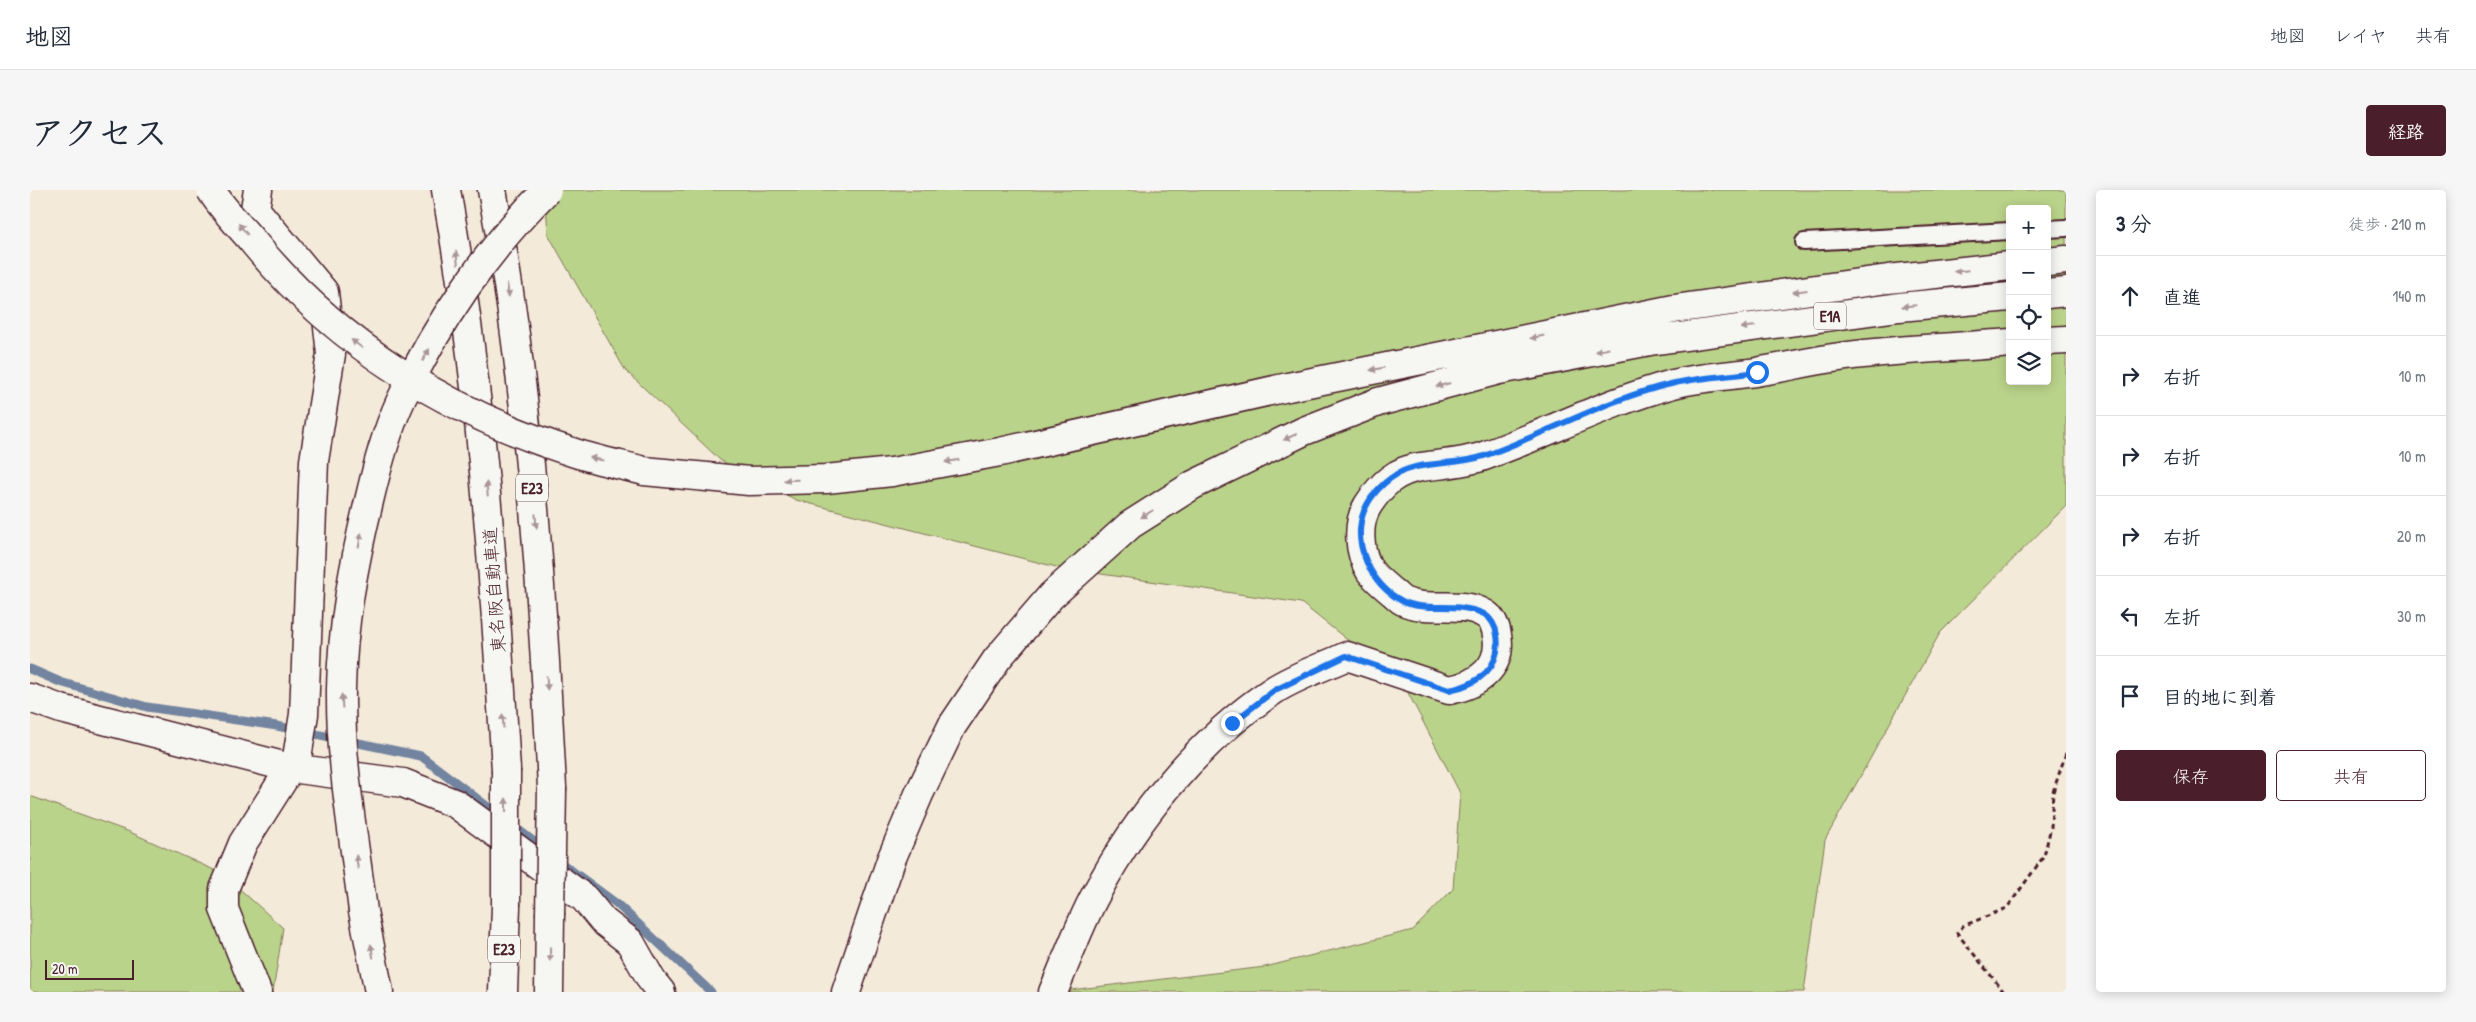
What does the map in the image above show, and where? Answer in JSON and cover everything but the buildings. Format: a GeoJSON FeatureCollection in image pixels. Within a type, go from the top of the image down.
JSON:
{"type":"FeatureCollection","features":[{"type":"Feature","properties":{"kind":"main road"},"geometry":{"type":"LineString","coordinates":[[211,190],[268,260],[307,300],[355,343],[402,375],[456,405],[508,429],[575,453],[644,471],[749,481],[826,480],[892,472],[1000,452],[1278,389],[1674,309],[1888,279],[2006,266]]}},
{"type":"Feature","properties":{"kind":"main road"},"geometry":{"type":"LineString","coordinates":[[257,992],[224,909],[224,889],[243,843],[294,763],[304,714],[314,461],[331,354],[324,292],[255,208],[258,190]]}},
{"type":"Feature","properties":{"kind":"main road","name":"東名阪自動車道"},"geometry":{"type":"LineString","coordinates":[[446,190],[475,380],[484,467],[506,770],[506,906],[503,992]]}},
{"type":"Feature","properties":{"kind":"main road","name":"E23"},"geometry":{"type":"LineString","coordinates":[[492,190],[520,376],[536,518],[552,788],[549,992]]}},
{"type":"Feature","properties":{"kind":"main road"},"geometry":{"type":"LineString","coordinates":[[379,992],[363,911],[346,762],[341,690],[347,604],[361,532],[380,457],[401,401],[436,335],[480,268],[547,190]]}},
{"type":"Feature","properties":{"kind":"main road"},"geometry":{"type":"LineString","coordinates":[[2051,262],[2066,260]]}},
{"type":"Feature","properties":{"kind":"main road"},"geometry":{"type":"LineString","coordinates":[[2051,294],[2066,292]]}},
{"type":"Feature","properties":{"kind":"main road","name":"E1A"},"geometry":{"type":"LineString","coordinates":[[846,992],[891,860],[919,794],[952,726],[997,659],[1051,596],[1130,524],[1193,485],[1304,431],[1378,402],[1499,370],[1650,341],[1899,307],[2006,297]]}},
{"type":"Feature","properties":{"kind":"main road"},"geometry":{"type":"LineString","coordinates":[[2051,341],[2066,340]]}},
{"type":"Feature","properties":{"kind":"main road"},"geometry":{"type":"LineString","coordinates":[[1053,992],[1095,896],[1126,842],[1157,797],[1207,747],[1275,690],[1346,656],[1449,690],[1465,687],[1478,680],[1497,658],[1499,646],[1497,631],[1486,615],[1460,606],[1418,604],[1403,601],[1371,572],[1362,551],[1361,524],[1365,510],[1386,481],[1404,471],[1418,467],[1450,464],[1483,456],[1599,408],[1675,383],[1757,372],[1834,358],[2006,343]]}},
{"type":"Feature","properties":{"kind":"main road"},"geometry":{"type":"LineString","coordinates":[[30,698],[61,709],[294,763],[404,783],[456,804],[584,898],[603,921],[630,942],[652,981],[661,992]]}},
{"type":"Feature","properties":{"kind":"lane"},"geometry":{"type":"LineString","coordinates":[[2051,229],[2066,228]]}},
{"type":"Feature","properties":{"kind":"lane"},"geometry":{"type":"LineString","coordinates":[[1804,242],[2006,231]]}},
{"type":"Feature","properties":{"kind":"path"},"geometry":{"type":"LineString","coordinates":[[2004,992],[1957,933],[1963,926],[2007,908],[2044,856],[2051,827],[2053,792],[2066,753]]}},
{"type":"Feature","properties":{"kind":"green space"},"geometry":{"type":"Polygon","coordinates":[[[545,190],[2066,190],[2066,506],[1940,633],[1825,840],[1804,992],[1053,992],[1265,967],[1413,930],[1453,889],[1460,793],[1404,685],[1301,603],[1060,568],[796,500],[720,460],[625,370],[548,234],[545,190]]]}},
{"type":"Feature","properties":{"kind":"green space"},"geometry":{"type":"Polygon","coordinates":[[[30,796],[130,832],[223,874],[283,928],[273,992],[30,992],[30,796]]]}},
{"type":"Feature","properties":{"kind":"waterway"},"geometry":{"type":"LineString","coordinates":[[30,669],[60,682],[147,707],[277,726],[421,756],[500,816]]}},
{"type":"Feature","properties":{"kind":"waterway"},"geometry":{"type":"LineString","coordinates":[[511,824],[546,851]]}},
{"type":"Feature","properties":{"kind":"waterway"},"geometry":{"type":"LineString","coordinates":[[556,859],[617,904],[711,992]]}},
{"type":"Feature","properties":{"kind":"route"},"geometry":{"type":"LineString","coordinates":[[1232,723],[1275,690],[1346,656],[1449,690],[1465,687],[1478,680],[1488,672],[1497,658],[1499,646],[1497,631],[1486,615],[1460,606],[1418,604],[1403,601],[1382,584],[1371,572],[1362,551],[1361,524],[1365,510],[1374,495],[1386,481],[1404,471],[1418,467],[1450,464],[1483,456],[1599,408],[1675,383],[1757,372]]}}]}
